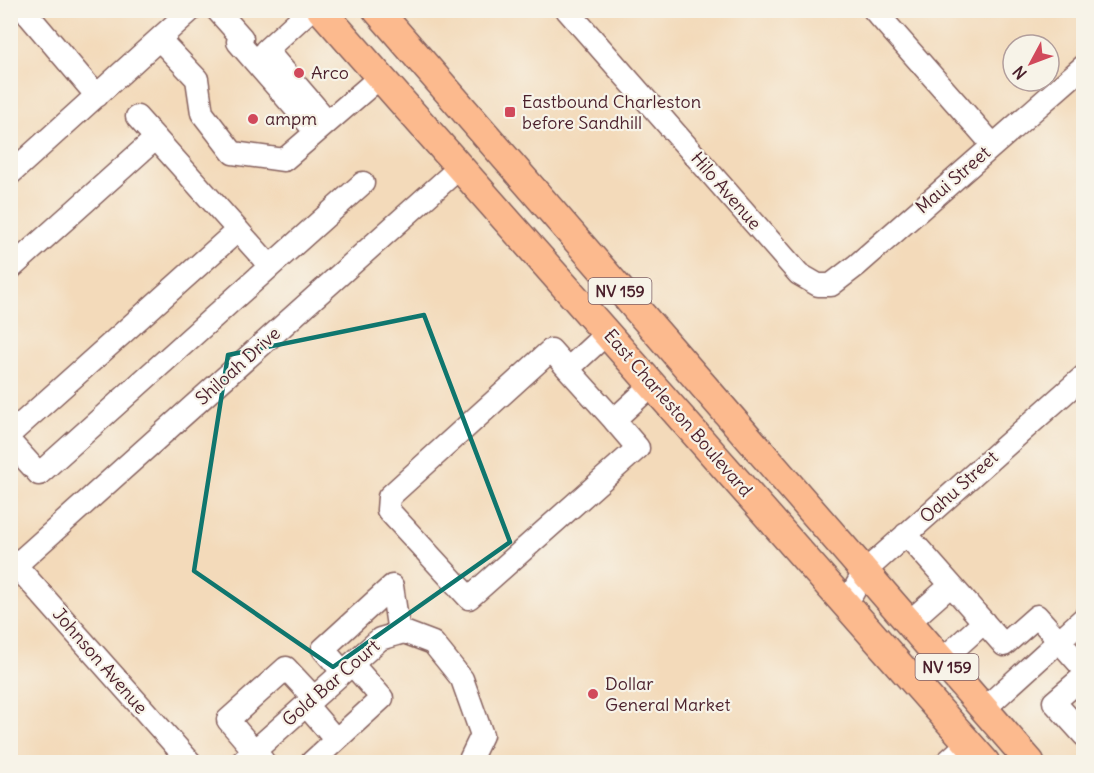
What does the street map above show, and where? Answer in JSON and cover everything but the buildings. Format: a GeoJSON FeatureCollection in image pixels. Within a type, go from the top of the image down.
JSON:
{"type":"FeatureCollection","features":[{"type":"Feature","properties":{"kind":"main road","name":"East Charleston Boulevard"},"geometry":{"type":"LineString","coordinates":[[321,10],[977,753]]}},
{"type":"Feature","properties":{"kind":"main road","name":"East Charleston Boulevard"},"geometry":{"type":"LineString","coordinates":[[377,10],[1030,762]]}},
{"type":"Feature","properties":{"kind":"street"},"geometry":{"type":"LineString","coordinates":[[24,10],[97,96]]}},
{"type":"Feature","properties":{"kind":"street"},"geometry":{"type":"LineString","coordinates":[[10,174],[191,10]]}},
{"type":"Feature","properties":{"kind":"street"},"geometry":{"type":"LineString","coordinates":[[217,10],[240,40],[322,127]]}},
{"type":"Feature","properties":{"kind":"street"},"geometry":{"type":"LineString","coordinates":[[310,10],[266,50],[322,127]]}},
{"type":"Feature","properties":{"kind":"street","name":"Hilo Avenue"},"geometry":{"type":"LineString","coordinates":[[567,10],[799,274],[819,285]]}},
{"type":"Feature","properties":{"kind":"street"},"geometry":{"type":"LineString","coordinates":[[874,10],[993,146]]}},
{"type":"Feature","properties":{"kind":"street"},"geometry":{"type":"LineString","coordinates":[[159,39],[197,79],[202,113],[233,153],[284,160],[380,76]]}},
{"type":"Feature","properties":{"kind":"street","name":"Maui Street"},"geometry":{"type":"LineString","coordinates":[[819,285],[831,285],[856,266],[1083,66]]}},
{"type":"Feature","properties":{"kind":"street"},"geometry":{"type":"LineString","coordinates":[[137,117],[270,266]]}},
{"type":"Feature","properties":{"kind":"street"},"geometry":{"type":"LineString","coordinates":[[10,269],[156,138]]}},
{"type":"Feature","properties":{"kind":"street","name":"Shiloah Drive"},"geometry":{"type":"LineString","coordinates":[[13,562],[460,167]]}},
{"type":"Feature","properties":{"kind":"street"},"geometry":{"type":"LineString","coordinates":[[10,442],[39,474],[363,183]]}},
{"type":"Feature","properties":{"kind":"street"},"geometry":{"type":"LineString","coordinates":[[10,434],[238,230]]}},
{"type":"Feature","properties":{"kind":"street"},"geometry":{"type":"LineString","coordinates":[[568,369],[607,333]]}},
{"type":"Feature","properties":{"kind":"street"},"geometry":{"type":"LineString","coordinates":[[551,350],[614,420],[638,448],[469,598],[388,510],[389,497],[551,350]]}},
{"type":"Feature","properties":{"kind":"street","name":"Oahu Street"},"geometry":{"type":"LineString","coordinates":[[846,605],[864,572],[1083,376]]}},
{"type":"Feature","properties":{"kind":"street"},"geometry":{"type":"LineString","coordinates":[[614,420],[652,385]]}},
{"type":"Feature","properties":{"kind":"street"},"geometry":{"type":"LineString","coordinates":[[906,534],[1004,645],[1037,616],[1083,669]]}},
{"type":"Feature","properties":{"kind":"street","name":"Johnson Avenue"},"geometry":{"type":"LineString","coordinates":[[13,562],[190,762]]}},
{"type":"Feature","properties":{"kind":"street"},"geometry":{"type":"LineString","coordinates":[[908,622],[951,585]]}},
{"type":"Feature","properties":{"kind":"street"},"geometry":{"type":"LineString","coordinates":[[312,762],[382,698],[323,649],[392,586],[399,633]]}},
{"type":"Feature","properties":{"kind":"street"},"geometry":{"type":"LineString","coordinates":[[984,710],[1083,618]]}},
{"type":"Feature","properties":{"kind":"street"},"geometry":{"type":"LineString","coordinates":[[941,661],[984,622]]}},
{"type":"Feature","properties":{"kind":"street","name":"Gold Bar Court"},"geometry":{"type":"LineString","coordinates":[[253,759],[310,701],[380,639],[404,632],[433,643],[462,680],[482,735],[469,762]]}},
{"type":"Feature","properties":{"kind":"street"},"geometry":{"type":"LineString","coordinates":[[253,759],[228,720],[286,668],[336,740]]}},
{"type":"Feature","properties":{"kind":"street"},"geometry":{"type":"LineString","coordinates":[[1083,676],[1054,702],[1083,735]]}},
{"type":"Feature","properties":{"kind":"street"},"geometry":{"type":"LineString","coordinates":[[947,762],[977,753]]}},
{"type":"Feature","properties":{"kind":"highlighted area"},"geometry":{"type":"Polygon","coordinates":[[[424,315],[510,542],[333,667],[194,571],[228,355],[424,315]]]}},
{"type":"Feature","properties":{"kind":"place","name":"Arco"},"geometry":{"type":"Point","coordinates":[299,73]}},
{"type":"Feature","properties":{"kind":"place","name":"Eastbound Charleston before Sandhill"},"geometry":{"type":"Point","coordinates":[510,112]}},
{"type":"Feature","properties":{"kind":"place","name":"ampm"},"geometry":{"type":"Point","coordinates":[253,119]}},
{"type":"Feature","properties":{"kind":"place","name":"Dollar General Market"},"geometry":{"type":"Point","coordinates":[593,694]}}]}
